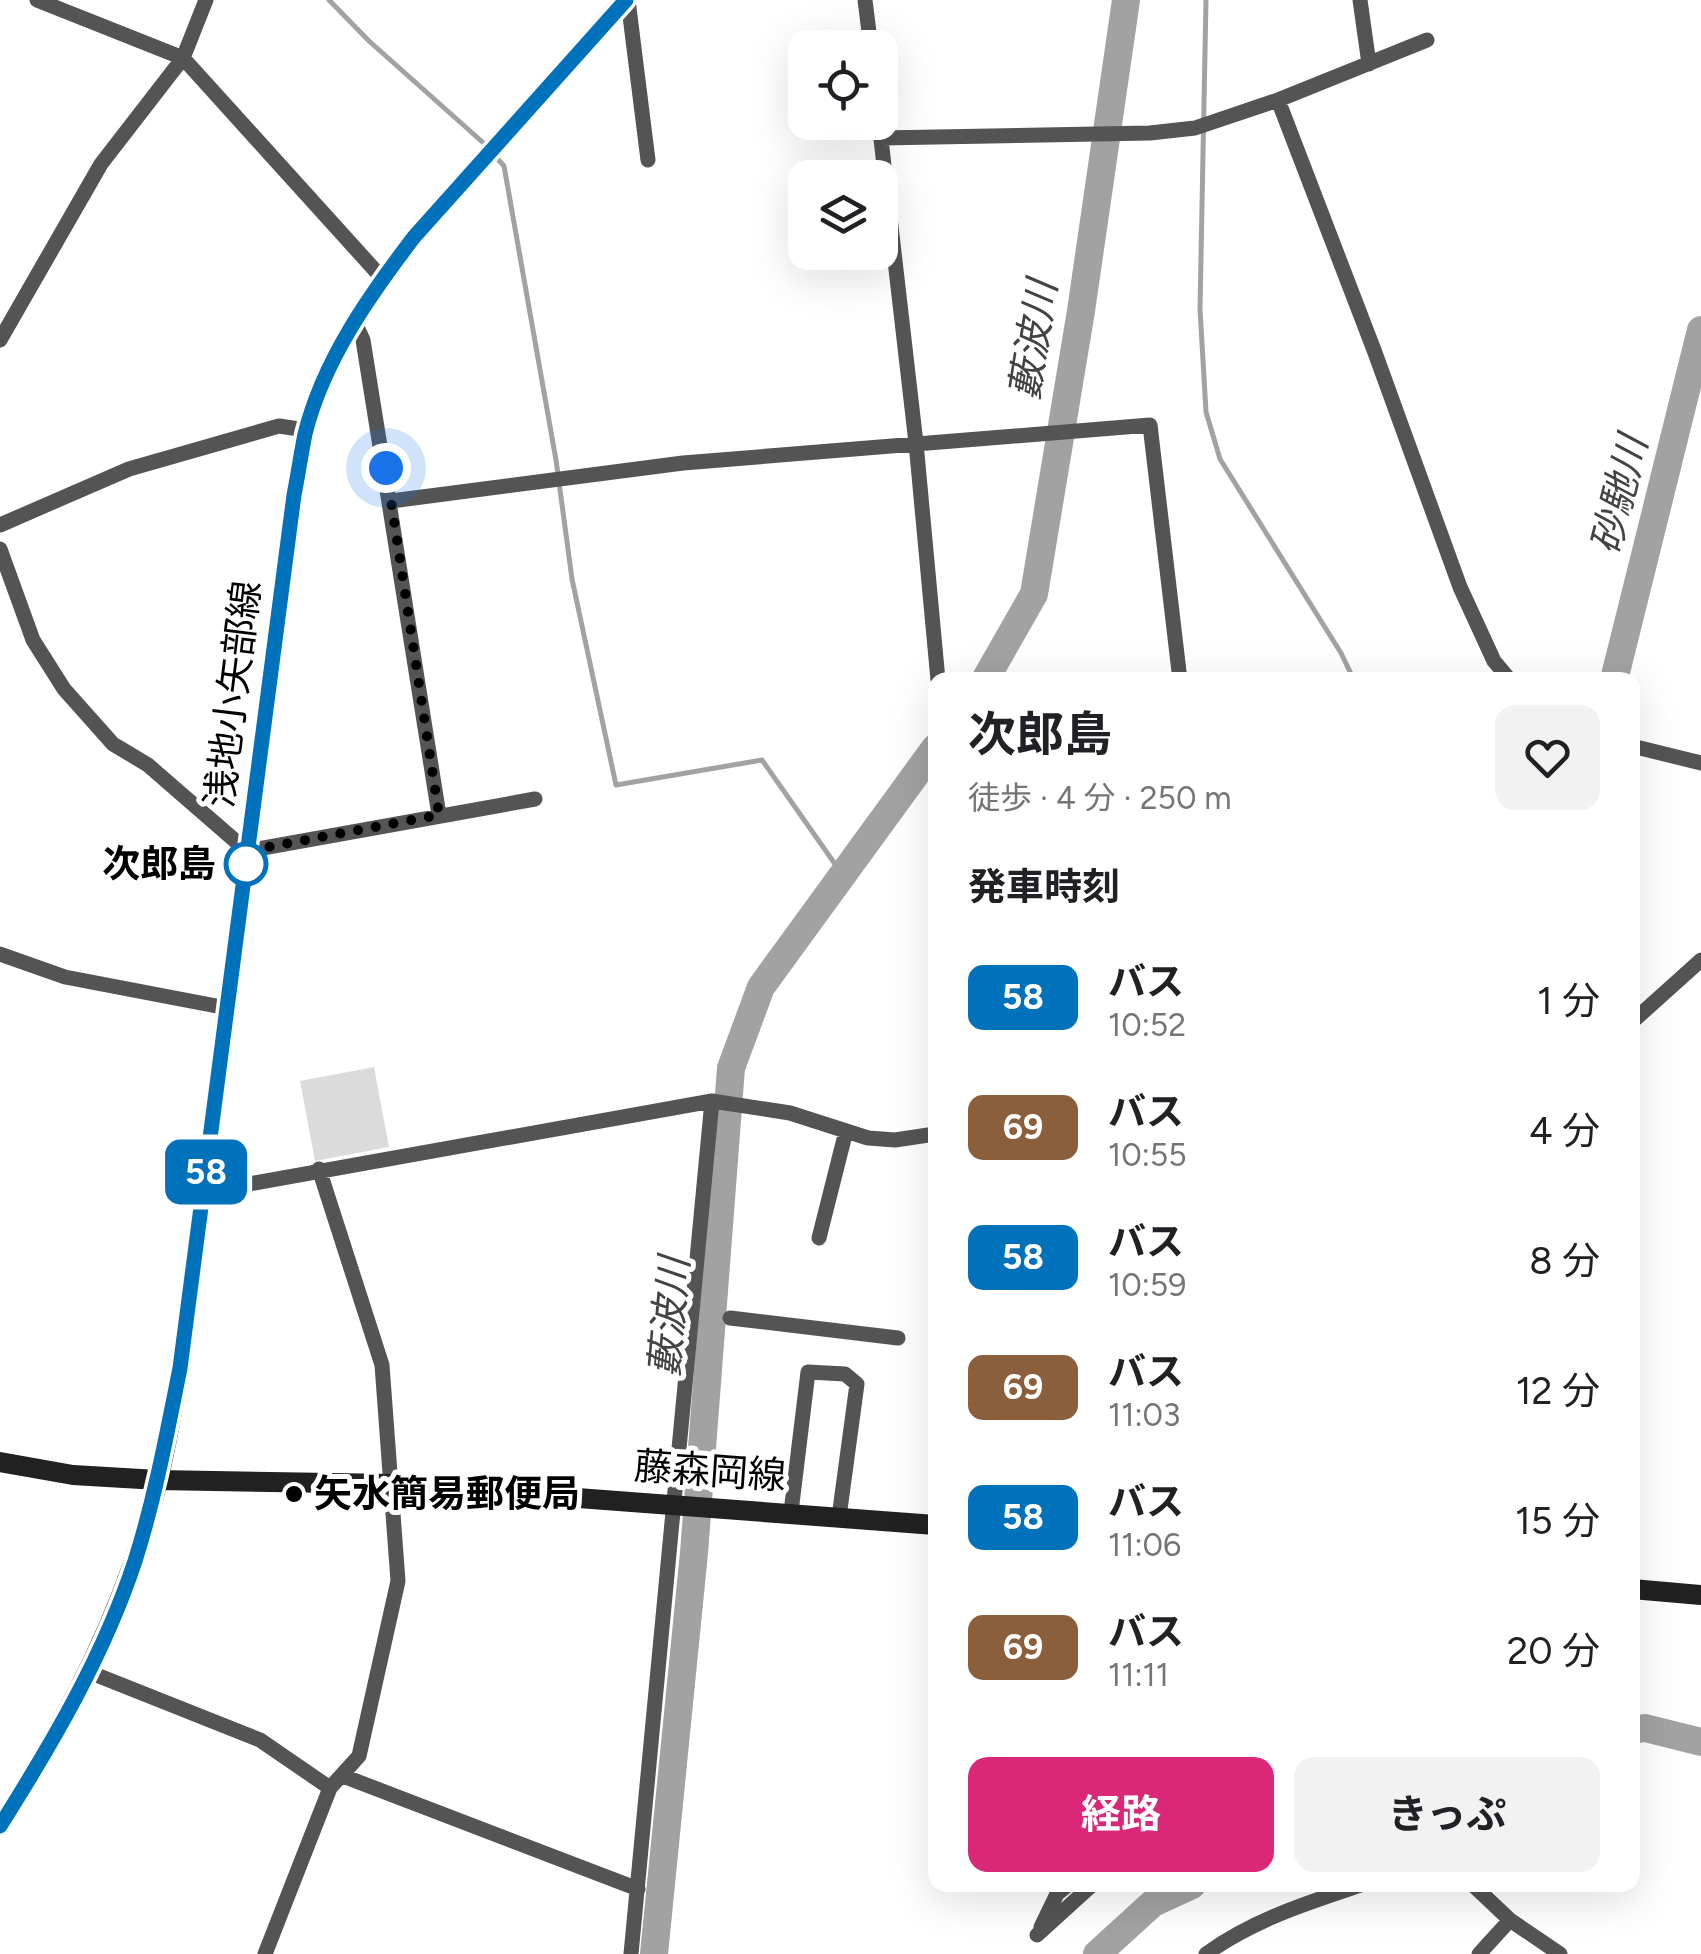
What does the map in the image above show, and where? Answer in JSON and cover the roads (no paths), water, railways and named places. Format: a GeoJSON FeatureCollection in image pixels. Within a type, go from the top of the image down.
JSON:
{"type":"FeatureCollection","features":[{"type":"Feature","properties":{"kind":"main road","name":"浅地小矢部線"},"geometry":{"type":"LineString","coordinates":[[0,1826],[90,1672],[133,1565],[158,1480],[180,1368],[294,495],[306,430],[354,320],[382,278],[626,0]]}},
{"type":"Feature","properties":{"kind":"main road","name":"藤森岡線"},"geometry":{"type":"LineString","coordinates":[[0,1462],[73,1475],[393,1484],[928,1524]]}},
{"type":"Feature","properties":{"kind":"main road"},"geometry":{"type":"LineString","coordinates":[[1640,1590],[1701,1595]]}},
{"type":"Feature","properties":{"kind":"street"},"geometry":{"type":"LineString","coordinates":[[37,0],[183,58],[382,278]]}},
{"type":"Feature","properties":{"kind":"street"},"geometry":{"type":"LineString","coordinates":[[0,340],[101,164],[183,58],[206,0]]}},
{"type":"Feature","properties":{"kind":"street"},"geometry":{"type":"LineString","coordinates":[[626,0],[648,160]]}},
{"type":"Feature","properties":{"kind":"street"},"geometry":{"type":"LineString","coordinates":[[865,0],[869,30]]}},
{"type":"Feature","properties":{"kind":"street"},"geometry":{"type":"LineString","coordinates":[[1360,0],[1369,64]]}},
{"type":"Feature","properties":{"kind":"street"},"geometry":{"type":"LineString","coordinates":[[898,130],[1097,133],[1194,128],[1278,100],[1427,40]]}},
{"type":"Feature","properties":{"kind":"street"},"geometry":{"type":"LineString","coordinates":[[1278,100],[1460,587],[1494,661],[1503,672]]}},
{"type":"Feature","properties":{"kind":"street"},"geometry":{"type":"LineString","coordinates":[[881,140],[937,672]]}},
{"type":"Feature","properties":{"kind":"street"},"geometry":{"type":"LineString","coordinates":[[354,320],[364,340],[439,815]]}},
{"type":"Feature","properties":{"kind":"street"},"geometry":{"type":"LineString","coordinates":[[391,500],[683,462],[1150,425],[1179,672]]}},
{"type":"Feature","properties":{"kind":"street"},"geometry":{"type":"LineString","coordinates":[[0,525],[129,469],[279,426],[306,430]]}},
{"type":"Feature","properties":{"kind":"street"},"geometry":{"type":"LineString","coordinates":[[0,549],[33,640],[64,688],[113,744],[148,765],[247,851],[536,799]]}},
{"type":"Feature","properties":{"kind":"street"},"geometry":{"type":"LineString","coordinates":[[1640,748],[1701,763]]}},
{"type":"Feature","properties":{"kind":"street"},"geometry":{"type":"LineString","coordinates":[[0,954],[65,977],[227,1008]]}},
{"type":"Feature","properties":{"kind":"street"},"geometry":{"type":"LineString","coordinates":[[1640,1015],[1701,960]]}},
{"type":"Feature","properties":{"kind":"street"},"geometry":{"type":"LineString","coordinates":[[204,1192],[712,1100],[750,1104],[868,1138],[895,1140],[928,1135]]}},
{"type":"Feature","properties":{"kind":"street"},"geometry":{"type":"LineString","coordinates":[[631,1954],[712,1100]]}},
{"type":"Feature","properties":{"kind":"street"},"geometry":{"type":"LineString","coordinates":[[819,1238],[846,1132]]}},
{"type":"Feature","properties":{"kind":"street"},"geometry":{"type":"LineString","coordinates":[[266,1954],[337,1782],[359,1756],[398,1581],[382,1366],[319,1169]]}},
{"type":"Feature","properties":{"kind":"street"},"geometry":{"type":"LineString","coordinates":[[730,1318],[898,1338]]}},
{"type":"Feature","properties":{"kind":"street"},"geometry":{"type":"LineString","coordinates":[[791,1512],[808,1372],[845,1374],[857,1384],[839,1517]]}},
{"type":"Feature","properties":{"kind":"street"},"geometry":{"type":"LineString","coordinates":[[90,1672],[260,1740],[337,1782],[638,1889]]}},
{"type":"Feature","properties":{"kind":"street"},"geometry":{"type":"LineString","coordinates":[[1059,1892],[1037,1935],[1084,1892]]}},
{"type":"Feature","properties":{"kind":"street"},"geometry":{"type":"LineString","coordinates":[[1206,1954],[1234,1934],[1340,1892]]}},
{"type":"Feature","properties":{"kind":"street"},"geometry":{"type":"LineString","coordinates":[[1480,1892],[1510,1920],[1560,1954]]}},
{"type":"Feature","properties":{"kind":"street"},"geometry":{"type":"LineString","coordinates":[[1479,1954],[1510,1920]]}},
{"type":"Feature","properties":{"kind":"waterway"},"geometry":{"type":"LineString","coordinates":[[329,0],[488,147]]}},
{"type":"Feature","properties":{"kind":"waterway","name":"藪波川"},"geometry":{"type":"LineString","coordinates":[[990,672],[1034,594],[1081,311],[1126,0]]}},
{"type":"Feature","properties":{"kind":"waterway"},"geometry":{"type":"LineString","coordinates":[[1206,0],[1200,309],[1206,412],[1220,459],[1350,672]]}},
{"type":"Feature","properties":{"kind":"waterway"},"geometry":{"type":"LineString","coordinates":[[495,156],[504,166],[556,460],[572,579],[616,785],[762,760],[842,874]]}},
{"type":"Feature","properties":{"kind":"waterway","name":"砂馳川"},"geometry":{"type":"LineString","coordinates":[[1616,672],[1701,330]]}},
{"type":"Feature","properties":{"kind":"waterway","name":"藪波川"},"geometry":{"type":"LineString","coordinates":[[654,1954],[694,1553],[731,1068],[761,987],[928,758]]}},
{"type":"Feature","properties":{"kind":"waterway"},"geometry":{"type":"LineString","coordinates":[[1640,1729],[1701,1742]]}},
{"type":"Feature","properties":{"kind":"waterway"},"geometry":{"type":"LineString","coordinates":[[1097,1954],[1153,1903],[1177,1892]]}},
{"type":"Feature","properties":{"kind":"place","name":"次郎島"},"geometry":{"type":"Point","coordinates":[246,864]}},
{"type":"Feature","properties":{"kind":"place","name":"矢水簡易郵便局"},"geometry":{"type":"Point","coordinates":[294,1494]}}]}
